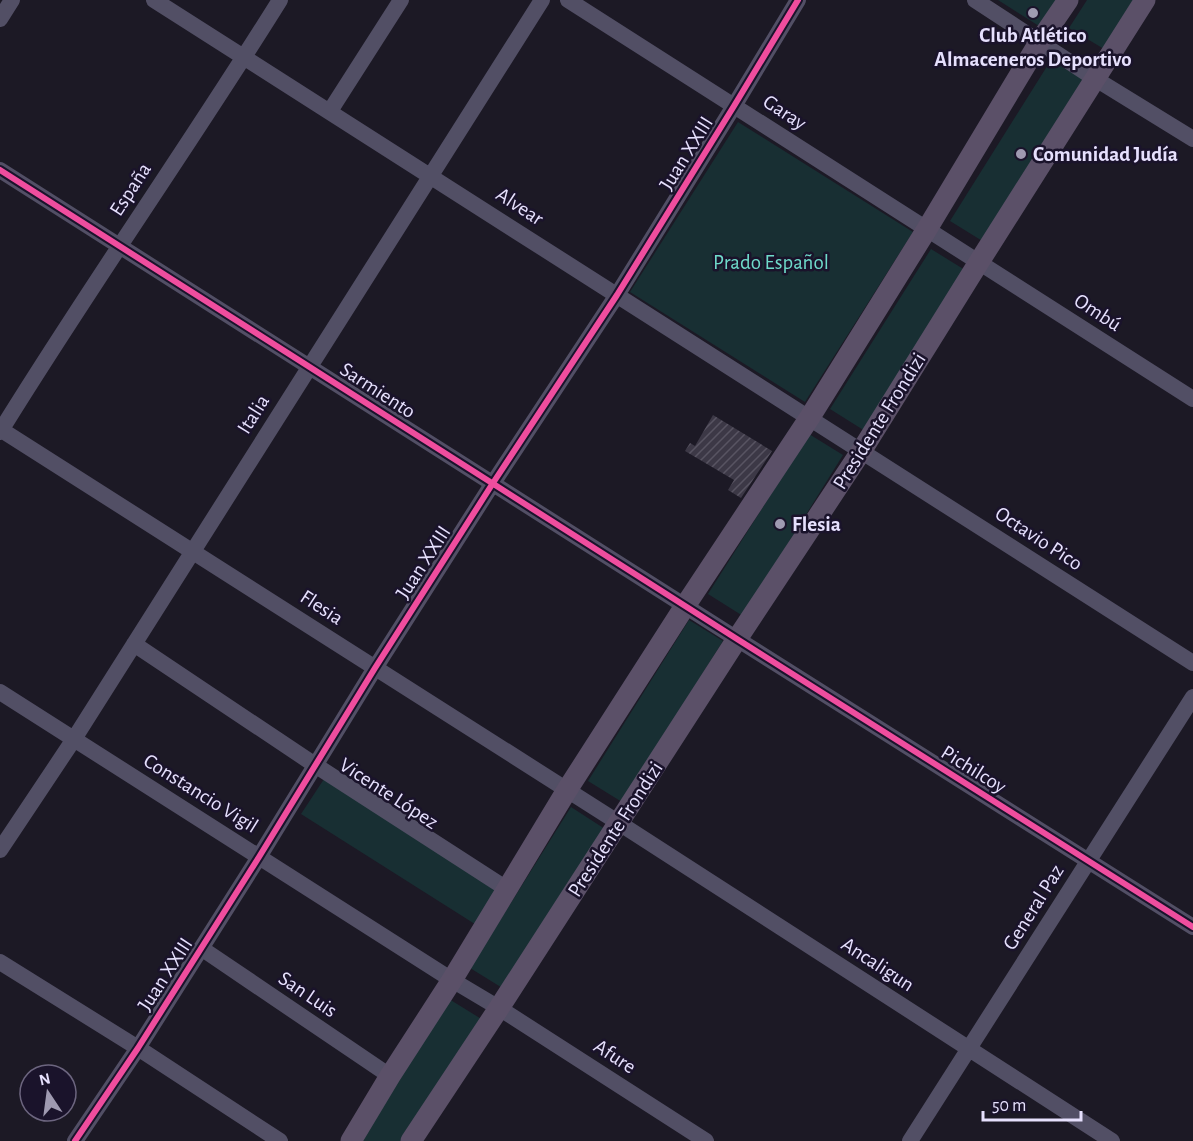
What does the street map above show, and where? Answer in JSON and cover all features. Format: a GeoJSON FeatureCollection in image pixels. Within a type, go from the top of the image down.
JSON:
{"type":"FeatureCollection","features":[{"type":"Feature","properties":{"kind":"main road"},"geometry":{"type":"LineString","coordinates":[[351,1141],[567,790],[810,417],[1040,41],[1068,0]]}},
{"type":"Feature","properties":{"kind":"main road","name":"Presidente Frondizi"},"geometry":{"type":"LineString","coordinates":[[411,1141],[500,1008],[737,639],[862,450],[1145,0]]}},
{"type":"Feature","properties":{"kind":"street"},"geometry":{"type":"LineString","coordinates":[[0,19],[12,0]]}},
{"type":"Feature","properties":{"kind":"street","name":"Alvear"},"geometry":{"type":"LineString","coordinates":[[154,0],[862,450]]}},
{"type":"Feature","properties":{"kind":"street","name":"España"},"geometry":{"type":"LineString","coordinates":[[1,430],[279,0]]}},
{"type":"Feature","properties":{"kind":"street"},"geometry":{"type":"LineString","coordinates":[[330,111],[401,0]]}},
{"type":"Feature","properties":{"kind":"street","name":"Italia"},"geometry":{"type":"LineString","coordinates":[[0,850],[74,739],[542,0]]}},
{"type":"Feature","properties":{"kind":"street","name":"Garay"},"geometry":{"type":"LineString","coordinates":[[568,0],[979,262]]}},
{"type":"Feature","properties":{"kind":"street","name":"Juan XXIII"},"geometry":{"type":"LineString","coordinates":[[75,1141],[138,1048],[493,483],[617,295],[798,0]]}},
{"type":"Feature","properties":{"kind":"street"},"geometry":{"type":"LineString","coordinates":[[975,0],[1193,140]]}},
{"type":"Feature","properties":{"kind":"street","name":"Sarmiento"},"geometry":{"type":"LineString","coordinates":[[0,170],[737,639]]}},
{"type":"Feature","properties":{"kind":"street","name":"Ombú"},"geometry":{"type":"LineString","coordinates":[[979,262],[1193,399]]}},
{"type":"Feature","properties":{"kind":"street","name":"Flesia"},"geometry":{"type":"LineString","coordinates":[[1,430],[619,823]]}},
{"type":"Feature","properties":{"kind":"street","name":"Octavio Pico"},"geometry":{"type":"LineString","coordinates":[[862,450],[1193,663]]}},
{"type":"Feature","properties":{"kind":"street","name":"Pichilcoy"},"geometry":{"type":"LineString","coordinates":[[737,639],[1193,927]]}},
{"type":"Feature","properties":{"kind":"street","name":"Vicente López"},"geometry":{"type":"LineString","coordinates":[[134,644],[507,889]]}},
{"type":"Feature","properties":{"kind":"street","name":"Constancio Vigil"},"geometry":{"type":"LineString","coordinates":[[0,692],[452,980],[500,1008]]}},
{"type":"Feature","properties":{"kind":"street","name":"General Paz"},"geometry":{"type":"LineString","coordinates":[[910,1141],[1193,697]]}},
{"type":"Feature","properties":{"kind":"street","name":"Ancaligun"},"geometry":{"type":"LineString","coordinates":[[619,823],[1112,1141]]}},
{"type":"Feature","properties":{"kind":"street","name":"San Luis"},"geometry":{"type":"LineString","coordinates":[[201,948],[390,1076]]}},
{"type":"Feature","properties":{"kind":"street"},"geometry":{"type":"LineString","coordinates":[[0,962],[138,1048],[280,1141]]}},
{"type":"Feature","properties":{"kind":"street","name":"Afure"},"geometry":{"type":"LineString","coordinates":[[500,1008],[706,1141]]}},
{"type":"Feature","properties":{"kind":"green space","name":"Club Atlético Almaceneros Deportivo"},"geometry":{"type":"Polygon","coordinates":[[[998,0],[1056,0],[1039,26],[998,0]]]}},
{"type":"Feature","properties":{"kind":"green space"},"geometry":{"type":"Polygon","coordinates":[[[1087,0],[1134,0],[1104,49],[1069,28],[1087,0]]]}},
{"type":"Feature","properties":{"kind":"green space"},"geometry":{"type":"Polygon","coordinates":[[[1051,60],[1085,81],[984,242],[950,221],[1051,60]]]}},
{"type":"Feature","properties":{"kind":"green space","name":"Prado Español"},"geometry":{"type":"Polygon","coordinates":[[[738,122],[913,232],[805,402],[630,292],[738,122]]]}},
{"type":"Feature","properties":{"kind":"green space"},"geometry":{"type":"Polygon","coordinates":[[[931,249],[965,270],[865,431],[830,409],[931,249]]]}},
{"type":"Feature","properties":{"kind":"green space"},"geometry":{"type":"Polygon","coordinates":[[[809,434],[843,455],[743,616],[708,594],[809,434]]]}},
{"type":"Feature","properties":{"kind":"green space"},"geometry":{"type":"Polygon","coordinates":[[[689,620],[723,641],[622,802],[588,781],[689,620]]]}},
{"type":"Feature","properties":{"kind":"green space"},"geometry":{"type":"Polygon","coordinates":[[[324,779],[500,891],[478,926],[301,814],[324,779]]]}},
{"type":"Feature","properties":{"kind":"green space"},"geometry":{"type":"Polygon","coordinates":[[[571,807],[605,829],[504,989],[470,968],[571,807]]]}},
{"type":"Feature","properties":{"kind":"green space"},"geometry":{"type":"Polygon","coordinates":[[[449,999],[483,1020],[407,1141],[360,1141],[449,999]]]}},
{"type":"Feature","properties":{"kind":"building"},"geometry":{"type":"Polygon","coordinates":[[[713,415],[772,451],[741,498],[728,490],[734,480],[685,451],[690,443],[695,446],[713,415]]]}},
{"type":"Feature","properties":{"kind":"cycle path"},"geometry":{"type":"LineString","coordinates":[[75,1141],[138,1048],[493,483],[617,295],[798,0]]}},
{"type":"Feature","properties":{"kind":"cycle path"},"geometry":{"type":"LineString","coordinates":[[0,170],[1193,927]]}},
{"type":"Feature","properties":{"kind":"place","name":"Club Atlético Almaceneros Deportivo"},"geometry":{"type":"Point","coordinates":[1033,13]}},
{"type":"Feature","properties":{"kind":"place","name":"Comunidad Judía"},"geometry":{"type":"Point","coordinates":[1021,154]}},
{"type":"Feature","properties":{"kind":"place","name":"Flesia"},"geometry":{"type":"Point","coordinates":[780,524]}}]}
